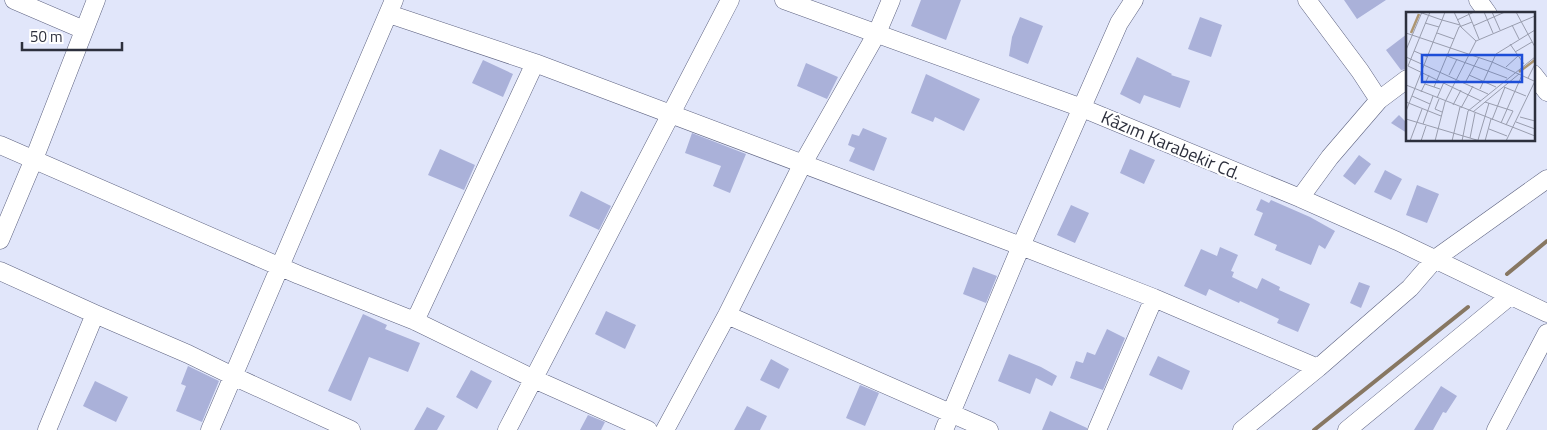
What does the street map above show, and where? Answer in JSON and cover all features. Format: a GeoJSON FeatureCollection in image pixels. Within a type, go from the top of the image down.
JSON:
{"type":"FeatureCollection","features":[{"type":"Feature","properties":{"kind":"street"},"geometry":{"type":"LineString","coordinates":[[14,0],[84,30]]}},
{"type":"Feature","properties":{"kind":"street"},"geometry":{"type":"LineString","coordinates":[[0,240],[34,160],[96,0]]}},
{"type":"Feature","properties":{"kind":"street"},"geometry":{"type":"LineString","coordinates":[[507,430],[730,0]]}},
{"type":"Feature","properties":{"kind":"street","name":"Kâzım Karabekir Cd."},"geometry":{"type":"LineString","coordinates":[[784,0],[1082,108],[1300,198],[1435,259],[1547,313]]}},
{"type":"Feature","properties":{"kind":"street"},"geometry":{"type":"LineString","coordinates":[[665,430],[727,315],[802,165],[877,33],[891,0]]}},
{"type":"Feature","properties":{"kind":"street"},"geometry":{"type":"LineString","coordinates":[[944,430],[1021,246],[1119,23],[1134,0]]}},
{"type":"Feature","properties":{"kind":"street"},"geometry":{"type":"LineString","coordinates":[[1308,0],[1379,100]]}},
{"type":"Feature","properties":{"kind":"street"},"geometry":{"type":"LineString","coordinates":[[1478,0],[1487,12]]}},
{"type":"Feature","properties":{"kind":"street"},"geometry":{"type":"LineString","coordinates":[[210,430],[392,7],[535,64],[1021,246],[1154,298],[1318,368]]}},
{"type":"Feature","properties":{"kind":"street"},"geometry":{"type":"LineString","coordinates":[[415,321],[535,64]]}},
{"type":"Feature","properties":{"kind":"street"},"geometry":{"type":"LineString","coordinates":[[1534,75],[1547,92]]}},
{"type":"Feature","properties":{"kind":"street"},"geometry":{"type":"LineString","coordinates":[[1300,198],[1330,157],[1379,100],[1406,80]]}},
{"type":"Feature","properties":{"kind":"street"},"geometry":{"type":"LineString","coordinates":[[0,145],[281,266],[415,321],[534,379],[648,430]]}},
{"type":"Feature","properties":{"kind":"street"},"geometry":{"type":"LineString","coordinates":[[1242,430],[1318,368],[1410,288],[1435,259],[1547,179]]}},
{"type":"Feature","properties":{"kind":"street"},"geometry":{"type":"LineString","coordinates":[[0,271],[188,354],[328,425],[351,430]]}},
{"type":"Feature","properties":{"kind":"street"},"geometry":{"type":"LineString","coordinates":[[1347,430],[1510,296]]}},
{"type":"Feature","properties":{"kind":"street"},"geometry":{"type":"LineString","coordinates":[[1097,430],[1154,298]]}},
{"type":"Feature","properties":{"kind":"street"},"geometry":{"type":"LineString","coordinates":[[47,430],[95,314]]}},
{"type":"Feature","properties":{"kind":"street"},"geometry":{"type":"LineString","coordinates":[[727,315],[989,430]]}},
{"type":"Feature","properties":{"kind":"street"},"geometry":{"type":"LineString","coordinates":[[1496,430],[1547,334]]}},
{"type":"Feature","properties":{"kind":"building"},"geometry":{"type":"Polygon","coordinates":[[[921,0],[961,0],[946,40],[911,26],[921,0]]]}},
{"type":"Feature","properties":{"kind":"building"},"geometry":{"type":"Polygon","coordinates":[[[1344,0],[1386,0],[1357,19],[1344,0]]]}},
{"type":"Feature","properties":{"kind":"building"},"geometry":{"type":"Polygon","coordinates":[[[1020,17],[1043,26],[1028,64],[1009,56],[1012,37],[1020,17]]]}},
{"type":"Feature","properties":{"kind":"building"},"geometry":{"type":"Polygon","coordinates":[[[1200,17],[1222,25],[1211,57],[1188,49],[1200,17]]]}},
{"type":"Feature","properties":{"kind":"building"},"geometry":{"type":"Polygon","coordinates":[[[1406,35],[1406,69],[1401,70],[1386,50],[1406,35]]]}},
{"type":"Feature","properties":{"kind":"building"},"geometry":{"type":"Polygon","coordinates":[[[1137,57],[1171,75],[1190,81],[1180,108],[1144,95],[1140,104],[1120,94],[1137,57]]]}},
{"type":"Feature","properties":{"kind":"building"},"geometry":{"type":"Polygon","coordinates":[[[483,60],[513,74],[503,97],[472,83],[483,60]]]}},
{"type":"Feature","properties":{"kind":"building"},"geometry":{"type":"Polygon","coordinates":[[[806,63],[838,77],[827,99],[797,86],[806,63]]]}},
{"type":"Feature","properties":{"kind":"building"},"geometry":{"type":"Polygon","coordinates":[[[926,74],[980,99],[964,131],[935,117],[933,122],[911,113],[926,74]]]}},
{"type":"Feature","properties":{"kind":"building"},"geometry":{"type":"Polygon","coordinates":[[[1399,115],[1406,122],[1406,132],[1391,123],[1399,115]]]}},
{"type":"Feature","properties":{"kind":"building"},"geometry":{"type":"Polygon","coordinates":[[[863,128],[887,138],[874,171],[849,161],[855,148],[848,145],[852,134],[859,136],[863,128]]]}},
{"type":"Feature","properties":{"kind":"building"},"geometry":{"type":"Polygon","coordinates":[[[692,133],[746,154],[730,193],[713,186],[721,166],[685,153],[692,133]]]}},
{"type":"Feature","properties":{"kind":"building"},"geometry":{"type":"Polygon","coordinates":[[[440,149],[475,165],[464,190],[428,175],[440,149]]]}},
{"type":"Feature","properties":{"kind":"building"},"geometry":{"type":"Polygon","coordinates":[[[1130,149],[1155,160],[1144,184],[1120,173],[1130,149]]]}},
{"type":"Feature","properties":{"kind":"building"},"geometry":{"type":"Polygon","coordinates":[[[1359,155],[1371,164],[1355,185],[1343,176],[1359,155]]]}},
{"type":"Feature","properties":{"kind":"building"},"geometry":{"type":"Polygon","coordinates":[[[1385,170],[1402,179],[1391,200],[1374,192],[1385,170]]]}},
{"type":"Feature","properties":{"kind":"building"},"geometry":{"type":"Polygon","coordinates":[[[1417,185],[1439,194],[1427,223],[1406,215],[1417,185]]]}},
{"type":"Feature","properties":{"kind":"building"},"geometry":{"type":"Polygon","coordinates":[[[581,191],[611,206],[599,230],[569,216],[581,191]]]}},
{"type":"Feature","properties":{"kind":"building"},"geometry":{"type":"Polygon","coordinates":[[[1261,199],[1269,203],[1271,200],[1310,217],[1335,231],[1325,249],[1319,245],[1311,265],[1275,250],[1277,245],[1254,235],[1263,213],[1256,210],[1261,199]]]}},
{"type":"Feature","properties":{"kind":"building"},"geometry":{"type":"Polygon","coordinates":[[[1071,205],[1089,213],[1075,243],[1057,235],[1071,205]]]}},
{"type":"Feature","properties":{"kind":"building"},"geometry":{"type":"Polygon","coordinates":[[[1220,247],[1238,255],[1231,271],[1234,272],[1232,277],[1257,289],[1262,278],[1280,287],[1279,290],[1310,304],[1298,332],[1277,323],[1279,319],[1240,301],[1239,303],[1209,289],[1206,296],[1184,286],[1201,249],[1217,256],[1220,247]]]}},
{"type":"Feature","properties":{"kind":"building"},"geometry":{"type":"Polygon","coordinates":[[[973,267],[997,276],[986,303],[963,294],[973,267]]]}},
{"type":"Feature","properties":{"kind":"building"},"geometry":{"type":"Polygon","coordinates":[[[1359,282],[1370,286],[1361,308],[1350,303],[1359,282]]]}},
{"type":"Feature","properties":{"kind":"building"},"geometry":{"type":"Polygon","coordinates":[[[606,311],[636,325],[625,349],[595,334],[606,311]]]}},
{"type":"Feature","properties":{"kind":"building"},"geometry":{"type":"Polygon","coordinates":[[[363,314],[387,325],[385,329],[420,343],[408,372],[369,357],[351,401],[328,391],[363,314]]]}},
{"type":"Feature","properties":{"kind":"building"},"geometry":{"type":"Polygon","coordinates":[[[1107,329],[1125,338],[1103,390],[1070,378],[1076,361],[1083,363],[1087,352],[1095,355],[1107,329]]]}},
{"type":"Feature","properties":{"kind":"building"},"geometry":{"type":"Polygon","coordinates":[[[1009,354],[1041,367],[1057,376],[1052,386],[1036,378],[1030,394],[998,381],[1009,354]]]}},
{"type":"Feature","properties":{"kind":"building"},"geometry":{"type":"Polygon","coordinates":[[[1158,356],[1190,371],[1182,390],[1149,375],[1158,356]]]}},
{"type":"Feature","properties":{"kind":"building"},"geometry":{"type":"Polygon","coordinates":[[[771,359],[789,369],[779,389],[760,380],[771,359]]]}},
{"type":"Feature","properties":{"kind":"building"},"geometry":{"type":"Polygon","coordinates":[[[188,366],[219,381],[202,422],[176,411],[186,386],[181,384],[188,366]]]}},
{"type":"Feature","properties":{"kind":"building"},"geometry":{"type":"Polygon","coordinates":[[[471,370],[492,381],[477,409],[456,397],[471,370]]]}},
{"type":"Feature","properties":{"kind":"building"},"geometry":{"type":"Polygon","coordinates":[[[95,381],[128,397],[116,422],[83,406],[95,381]]]}},
{"type":"Feature","properties":{"kind":"building"},"geometry":{"type":"Polygon","coordinates":[[[860,385],[879,393],[865,426],[846,418],[860,385]]]}},
{"type":"Feature","properties":{"kind":"building"},"geometry":{"type":"Polygon","coordinates":[[[1441,386],[1457,396],[1446,413],[1443,412],[1433,430],[1414,430],[1441,386]]]}},
{"type":"Feature","properties":{"kind":"building"},"geometry":{"type":"Polygon","coordinates":[[[747,406],[767,416],[760,430],[734,430],[747,406]]]}},
{"type":"Feature","properties":{"kind":"building"},"geometry":{"type":"Polygon","coordinates":[[[427,407],[445,416],[437,430],[414,430],[427,407]]]}},
{"type":"Feature","properties":{"kind":"building"},"geometry":{"type":"Polygon","coordinates":[[[1050,411],[1087,428],[1087,430],[1042,430],[1050,411]]]}},
{"type":"Feature","properties":{"kind":"building"},"geometry":{"type":"Polygon","coordinates":[[[588,415],[605,422],[601,430],[580,430],[588,415]]]}},
{"type":"Feature","properties":{"kind":"waterway"},"geometry":{"type":"LineString","coordinates":[[1507,274],[1547,241]]}},
{"type":"Feature","properties":{"kind":"waterway"},"geometry":{"type":"LineString","coordinates":[[1314,430],[1468,307]]}}]}
